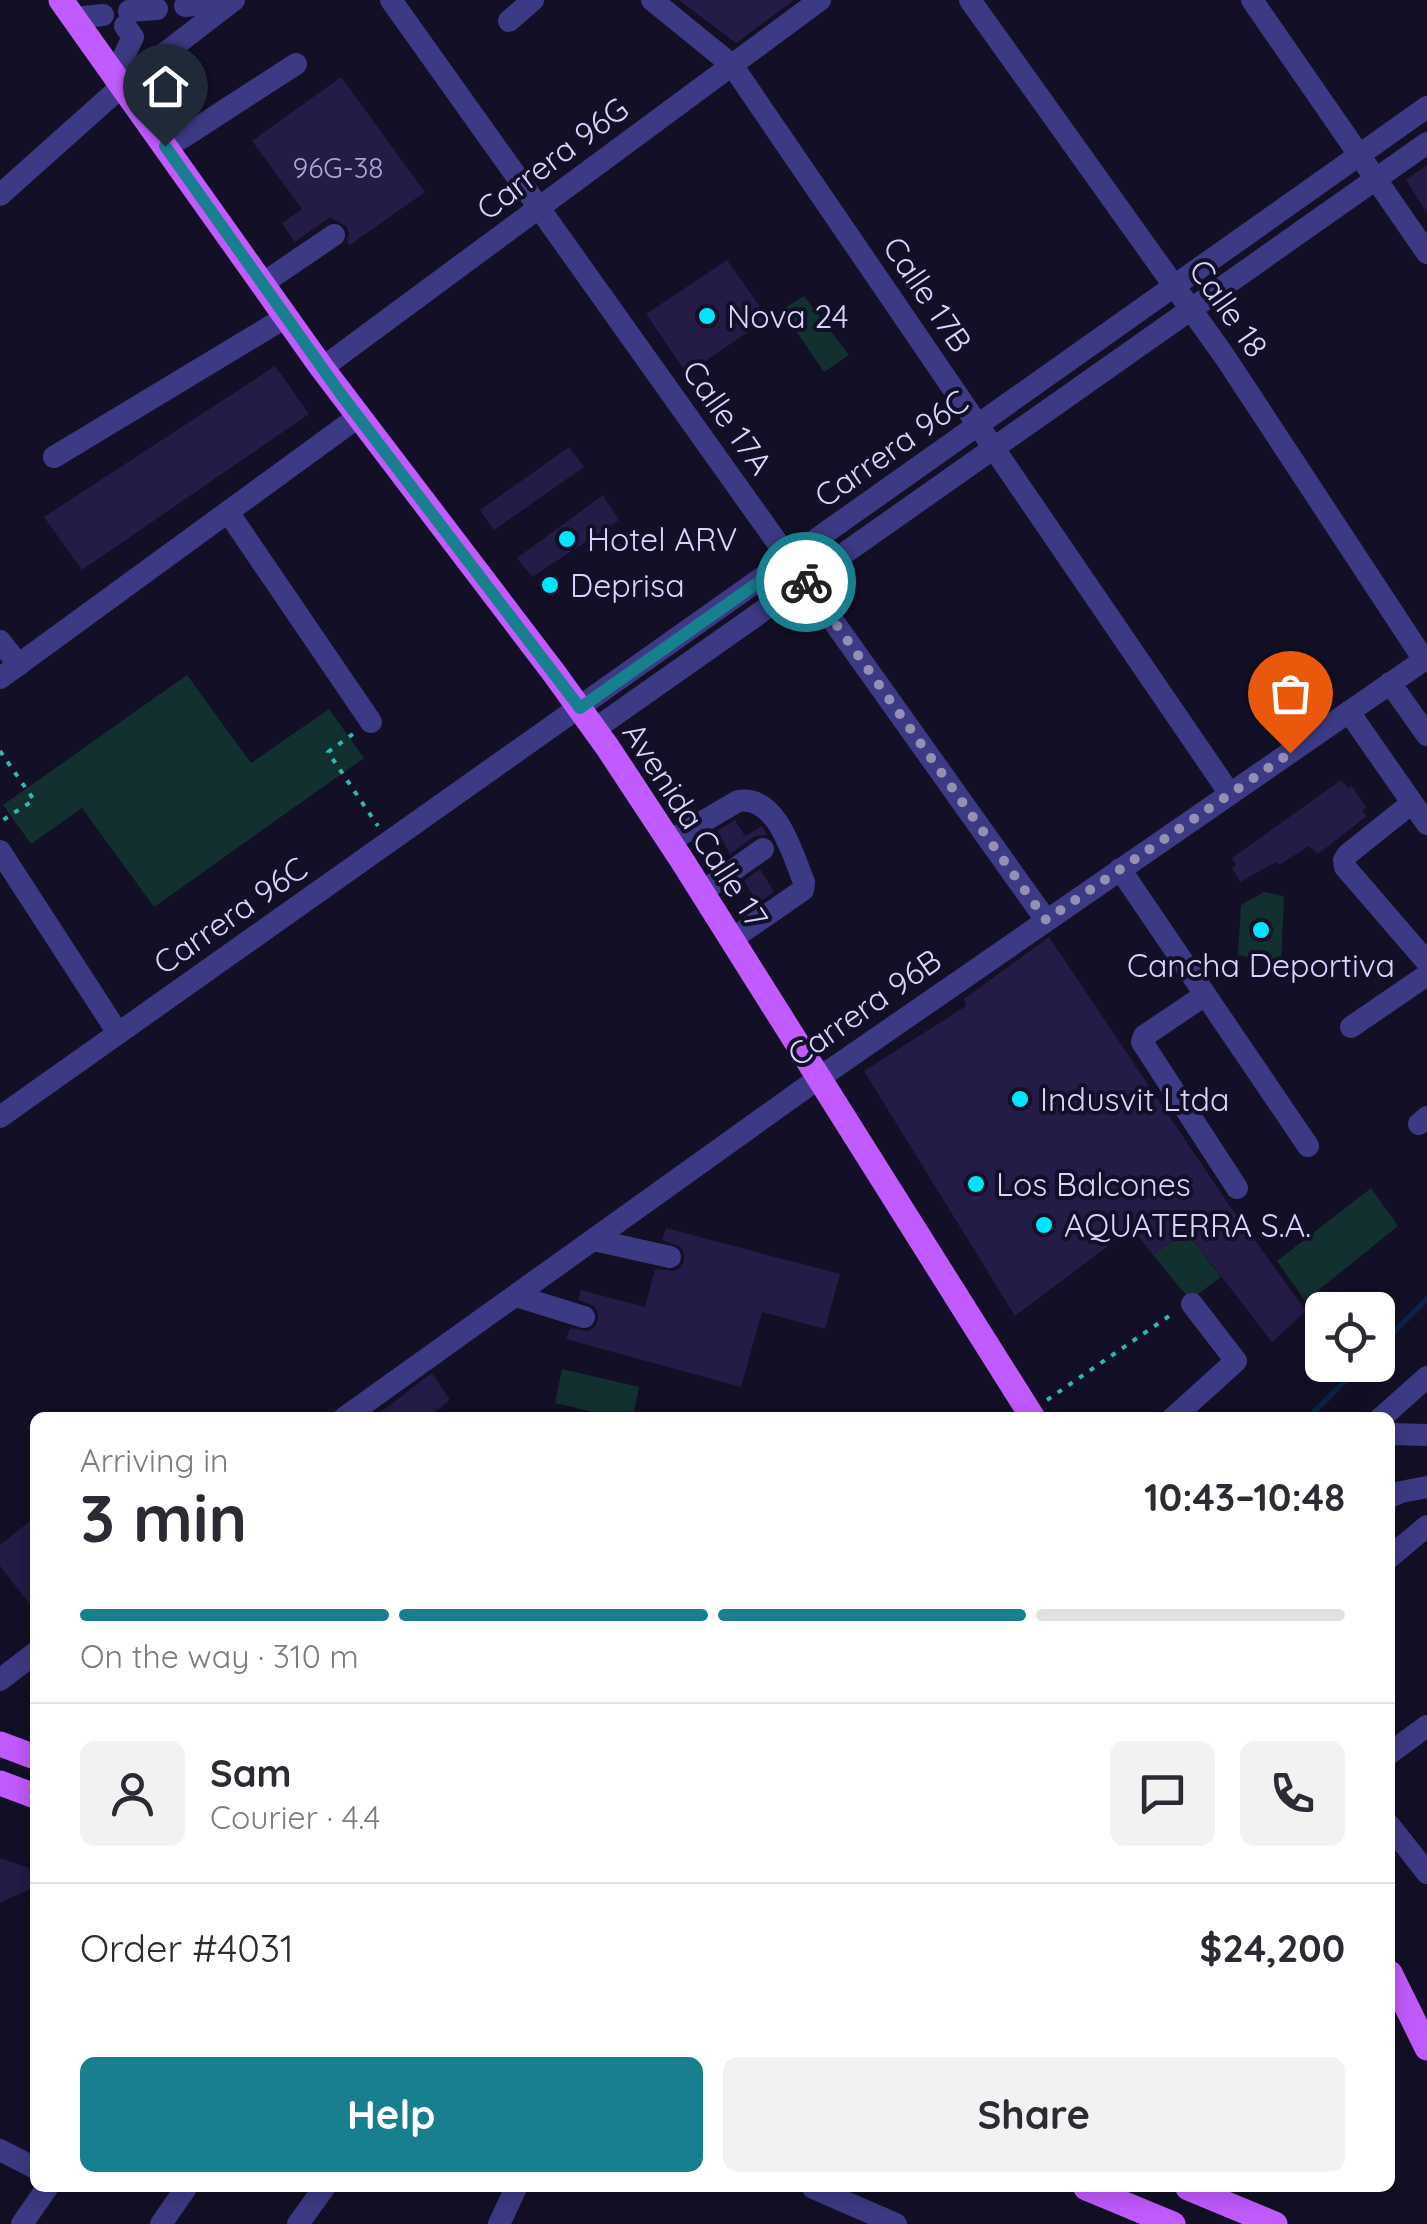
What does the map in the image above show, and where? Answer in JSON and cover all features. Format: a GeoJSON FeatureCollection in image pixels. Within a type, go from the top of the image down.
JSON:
{"type":"FeatureCollection","features":[{"type":"Feature","properties":{"kind":"main road","name":"Avenida Calle 17"},"geometry":{"type":"LineString","coordinates":[[67,6],[322,368],[587,719],[670,841],[819,1078],[1040,1408]]}},
{"type":"Feature","properties":{"kind":"main road"},"geometry":{"type":"LineString","coordinates":[[0,1744],[30,1755]]}},
{"type":"Feature","properties":{"kind":"main road"},"geometry":{"type":"LineString","coordinates":[[0,1782],[30,1794]]}},
{"type":"Feature","properties":{"kind":"main road"},"geometry":{"type":"LineString","coordinates":[[1395,1978],[1427,2022]]}},
{"type":"Feature","properties":{"kind":"main road"},"geometry":{"type":"LineString","coordinates":[[1395,1981],[1427,2048]]}},
{"type":"Feature","properties":{"kind":"main road"},"geometry":{"type":"LineString","coordinates":[[1096,2192],[1174,2224]]}},
{"type":"Feature","properties":{"kind":"main road"},"geometry":{"type":"LineString","coordinates":[[1198,2192],[1276,2224]]}},
{"type":"Feature","properties":{"kind":"street"},"geometry":{"type":"LineString","coordinates":[[185,6],[234,0]]}},
{"type":"Feature","properties":{"kind":"street"},"geometry":{"type":"LineString","coordinates":[[0,195],[119,81],[234,0]]}},
{"type":"Feature","properties":{"kind":"street","name":"Calle 17A"},"geometry":{"type":"LineString","coordinates":[[392,0],[1046,920]]}},
{"type":"Feature","properties":{"kind":"street"},"geometry":{"type":"LineString","coordinates":[[509,21],[533,0]]}},
{"type":"Feature","properties":{"kind":"street","name":"Calle 17B"},"geometry":{"type":"LineString","coordinates":[[652,0],[732,65],[1230,794]]}},
{"type":"Feature","properties":{"kind":"street","name":"Carrera 96G"},"geometry":{"type":"LineString","coordinates":[[322,368],[820,0]]}},
{"type":"Feature","properties":{"kind":"street","name":"Calle 18"},"geometry":{"type":"LineString","coordinates":[[970,0],[1225,356],[1425,659]]}},
{"type":"Feature","properties":{"kind":"street"},"geometry":{"type":"LineString","coordinates":[[1252,0],[1427,253]]}},
{"type":"Feature","properties":{"kind":"street"},"geometry":{"type":"LineString","coordinates":[[67,6],[103,14]]}},
{"type":"Feature","properties":{"kind":"street"},"geometry":{"type":"LineString","coordinates":[[119,81],[132,37],[127,19],[157,9]]}},
{"type":"Feature","properties":{"kind":"street"},"geometry":{"type":"LineString","coordinates":[[165,146],[296,64]]}},
{"type":"Feature","properties":{"kind":"street","name":"Carrera 96C"},"geometry":{"type":"LineString","coordinates":[[587,719],[790,560],[1427,107]]}},
{"type":"Feature","properties":{"kind":"street","name":"Carrera 96C"},"geometry":{"type":"LineString","coordinates":[[0,1117],[389,842],[805,581],[1427,142]]}},
{"type":"Feature","properties":{"kind":"street"},"geometry":{"type":"LineString","coordinates":[[262,284],[334,235]]}},
{"type":"Feature","properties":{"kind":"street"},"geometry":{"type":"LineString","coordinates":[[54,458],[286,317]]}},
{"type":"Feature","properties":{"kind":"street"},"geometry":{"type":"LineString","coordinates":[[0,641],[9,672],[358,417]]}},
{"type":"Feature","properties":{"kind":"street"},"geometry":{"type":"LineString","coordinates":[[228,512],[371,722]]}},
{"type":"Feature","properties":{"kind":"street","name":"Carrera 96B"},"geometry":{"type":"LineString","coordinates":[[352,1412],[819,1078],[1425,659]]}},
{"type":"Feature","properties":{"kind":"street"},"geometry":{"type":"LineString","coordinates":[[1390,684],[1427,735]]}},
{"type":"Feature","properties":{"kind":"street"},"geometry":{"type":"LineString","coordinates":[[1349,712],[1427,824]]}},
{"type":"Feature","properties":{"kind":"street"},"geometry":{"type":"LineString","coordinates":[[670,841],[738,802],[756,802],[767,810],[776,840],[804,882],[803,890],[732,939]]}},
{"type":"Feature","properties":{"kind":"street"},"geometry":{"type":"LineString","coordinates":[[1412,803],[1344,860],[1345,867],[1427,962]]}},
{"type":"Feature","properties":{"kind":"street"},"geometry":{"type":"LineString","coordinates":[[702,892],[776,840]]}},
{"type":"Feature","properties":{"kind":"street"},"geometry":{"type":"LineString","coordinates":[[0,851],[118,1033]]}},
{"type":"Feature","properties":{"kind":"street"},"geometry":{"type":"LineString","coordinates":[[1120,869],[1308,1146]]}},
{"type":"Feature","properties":{"kind":"street"},"geometry":{"type":"LineString","coordinates":[[1351,1028],[1427,976]]}},
{"type":"Feature","properties":{"kind":"street"},"geometry":{"type":"LineString","coordinates":[[1205,995],[1144,1036],[1142,1042],[1237,1188]]}},
{"type":"Feature","properties":{"kind":"street"},"geometry":{"type":"LineString","coordinates":[[594,1240],[670,1257]]}},
{"type":"Feature","properties":{"kind":"street"},"geometry":{"type":"LineString","coordinates":[[516,1296],[584,1318]]}},
{"type":"Feature","properties":{"kind":"street"},"geometry":{"type":"LineString","coordinates":[[1180,1412],[1236,1361],[1192,1304]]}},
{"type":"Feature","properties":{"kind":"street"},"geometry":{"type":"LineString","coordinates":[[1388,1412],[1427,1377]]}},
{"type":"Feature","properties":{"kind":"street"},"geometry":{"type":"LineString","coordinates":[[1395,1434],[1427,1436]]}},
{"type":"Feature","properties":{"kind":"street"},"geometry":{"type":"LineString","coordinates":[[1395,1495],[1427,1487]]}},
{"type":"Feature","properties":{"kind":"street"},"geometry":{"type":"LineString","coordinates":[[1395,1553],[1427,1526]]}},
{"type":"Feature","properties":{"kind":"street"},"geometry":{"type":"LineString","coordinates":[[0,1680],[30,1656]]}},
{"type":"Feature","properties":{"kind":"street"},"geometry":{"type":"LineString","coordinates":[[1395,1749],[1427,1726]]}},
{"type":"Feature","properties":{"kind":"street"},"geometry":{"type":"LineString","coordinates":[[1395,1832],[1427,1873]]}},
{"type":"Feature","properties":{"kind":"street"},"geometry":{"type":"LineString","coordinates":[[0,2150],[30,2165]]}},
{"type":"Feature","properties":{"kind":"street"},"geometry":{"type":"LineString","coordinates":[[22,2224],[43,2192]]}},
{"type":"Feature","properties":{"kind":"street"},"geometry":{"type":"LineString","coordinates":[[161,2224],[183,2192]]}},
{"type":"Feature","properties":{"kind":"street"},"geometry":{"type":"LineString","coordinates":[[298,2224],[321,2192]]}},
{"type":"Feature","properties":{"kind":"street"},"geometry":{"type":"LineString","coordinates":[[498,2224],[514,2192]]}},
{"type":"Feature","properties":{"kind":"street"},"geometry":{"type":"LineString","coordinates":[[822,2192],[896,2224]]}},
{"type":"Feature","properties":{"kind":"path"},"geometry":{"type":"LineString","coordinates":[[371,722],[328,752],[389,842]]}},
{"type":"Feature","properties":{"kind":"path"},"geometry":{"type":"LineString","coordinates":[[0,751],[34,800],[0,822]]}},
{"type":"Feature","properties":{"kind":"path"},"geometry":{"type":"LineString","coordinates":[[1040,1408],[1182,1307],[1192,1304]]}},
{"type":"Feature","properties":{"kind":"green space"},"geometry":{"type":"Polygon","coordinates":[[[804,296],[849,355],[824,372],[782,310],[804,296]]]}},
{"type":"Feature","properties":{"kind":"green space"},"geometry":{"type":"Polygon","coordinates":[[[187,675],[251,763],[329,709],[364,758],[154,907],[82,808],[31,844],[3,805],[187,675]]]}},
{"type":"Feature","properties":{"kind":"green space","name":"Cancha Deportiva"},"geometry":{"type":"Polygon","coordinates":[[[1264,892],[1284,896],[1281,964],[1238,955],[1241,905],[1264,892]]]}},
{"type":"Feature","properties":{"kind":"green space"},"geometry":{"type":"Polygon","coordinates":[[[1371,1188],[1398,1226],[1316,1292],[1305,1292],[1305,1301],[1277,1261],[1371,1188]]]}},
{"type":"Feature","properties":{"kind":"green space"},"geometry":{"type":"Polygon","coordinates":[[[1187,1232],[1221,1277],[1190,1300],[1153,1255],[1187,1232]]]}},
{"type":"Feature","properties":{"kind":"green space"},"geometry":{"type":"Polygon","coordinates":[[[562,1369],[639,1387],[634,1412],[594,1412],[555,1403],[562,1369]]]}},
{"type":"Feature","properties":{"kind":"building"},"geometry":{"type":"Polygon","coordinates":[[[679,0],[794,0],[736,43],[679,0]]]}},
{"type":"Feature","properties":{"kind":"building"},"geometry":{"type":"Polygon","coordinates":[[[341,77],[425,192],[350,245],[346,226],[330,217],[295,242],[282,223],[302,209],[252,141],[341,77]]]}},
{"type":"Feature","properties":{"kind":"building"},"geometry":{"type":"Polygon","coordinates":[[[1427,165],[1427,213],[1406,180],[1427,165]]]}},
{"type":"Feature","properties":{"kind":"building","name":"Nova 24"},"geometry":{"type":"Polygon","coordinates":[[[727,260],[768,318],[687,374],[646,314],[727,260]]]}},
{"type":"Feature","properties":{"kind":"building"},"geometry":{"type":"Polygon","coordinates":[[[275,366],[309,414],[82,570],[44,517],[275,366]]]}},
{"type":"Feature","properties":{"kind":"building"},"geometry":{"type":"Polygon","coordinates":[[[569,447],[584,467],[494,530],[480,510],[569,447]]]}},
{"type":"Feature","properties":{"kind":"building","name":"Hotel ARV"},"geometry":{"type":"Polygon","coordinates":[[[603,495],[619,520],[532,577],[517,558],[603,495]]]}},
{"type":"Feature","properties":{"kind":"building"},"geometry":{"type":"Polygon","coordinates":[[[1341,780],[1348,788],[1351,785],[1366,807],[1362,811],[1367,816],[1318,854],[1309,846],[1240,882],[1232,868],[1236,865],[1232,858],[1341,780]]]}},
{"type":"Feature","properties":{"kind":"building"},"geometry":{"type":"Polygon","coordinates":[[[735,820],[745,836],[762,826],[767,835],[755,836],[730,854],[717,831],[735,820]]]}},
{"type":"Feature","properties":{"kind":"building"},"geometry":{"type":"Polygon","coordinates":[[[760,869],[774,892],[758,903],[744,881],[760,869]]]}},
{"type":"Feature","properties":{"kind":"building","name":"Indusvit Ltda"},"geometry":{"type":"Polygon","coordinates":[[[1049,937],[1305,1312],[1272,1342],[1187,1232],[1153,1255],[1132,1228],[1015,1316],[864,1071],[966,1006],[964,999],[1049,937]]]}},
{"type":"Feature","properties":{"kind":"building"},"geometry":{"type":"Polygon","coordinates":[[[666,1228],[840,1274],[825,1329],[762,1312],[741,1387],[566,1339],[570,1328],[588,1331],[598,1320],[594,1306],[578,1300],[581,1290],[645,1307],[655,1269],[674,1271],[684,1261],[681,1247],[662,1240],[666,1228]]]}},
{"type":"Feature","properties":{"kind":"building"},"geometry":{"type":"Polygon","coordinates":[[[432,1373],[450,1400],[435,1412],[381,1412],[432,1373]]]}},
{"type":"Feature","properties":{"kind":"building"},"geometry":{"type":"Polygon","coordinates":[[[30,1521],[30,1605],[0,1566],[0,1545],[30,1521]]]}},
{"type":"Feature","properties":{"kind":"building"},"geometry":{"type":"Polygon","coordinates":[[[0,1858],[30,1868],[30,1889],[0,1903],[0,1858]]]}},
{"type":"Feature","properties":{"kind":"waterway"},"geometry":{"type":"LineString","coordinates":[[1395,1331],[1427,1299]]}},
{"type":"Feature","properties":{"kind":"waterway"},"geometry":{"type":"LineString","coordinates":[[1314,1412],[1344,1382]]}},
{"type":"Feature","properties":{"kind":"way so far"},"geometry":{"type":"LineString","coordinates":[[806,582],[1046,920],[1290,753]]}},
{"type":"Feature","properties":{"kind":"place","name":"Nova 24"},"geometry":{"type":"Point","coordinates":[707,316]}},
{"type":"Feature","properties":{"kind":"place","name":"Hotel ARV"},"geometry":{"type":"Point","coordinates":[567,539]}},
{"type":"Feature","properties":{"kind":"place","name":"Deprisa"},"geometry":{"type":"Point","coordinates":[550,585]}},
{"type":"Feature","properties":{"kind":"place","name":"Cancha Deportiva"},"geometry":{"type":"Point","coordinates":[1261,930]}},
{"type":"Feature","properties":{"kind":"place","name":"Indusvit Ltda"},"geometry":{"type":"Point","coordinates":[1020,1099]}},
{"type":"Feature","properties":{"kind":"place","name":"Los Balcones"},"geometry":{"type":"Point","coordinates":[976,1184]}},
{"type":"Feature","properties":{"kind":"place","name":"AQUATERRA S.A."},"geometry":{"type":"Point","coordinates":[1044,1225]}},
{"type":"Feature","properties":{"kind":"route"},"geometry":{"type":"LineString","coordinates":[[165,146],[340,393],[580,708],[790,560],[806,582]]}}]}
